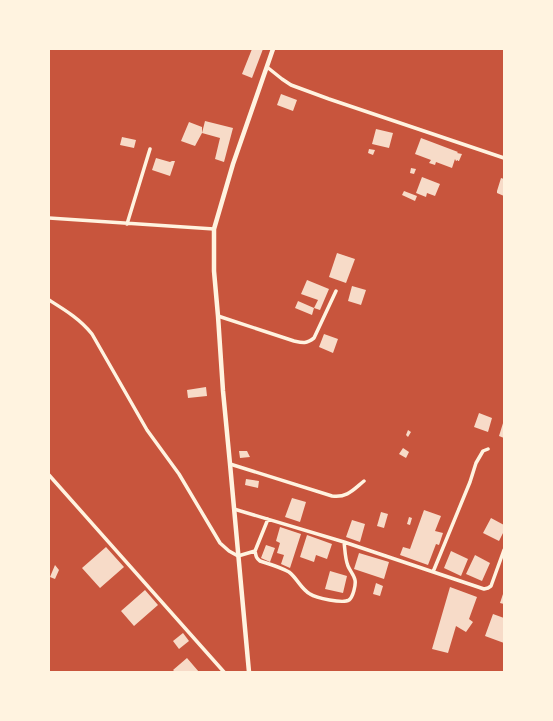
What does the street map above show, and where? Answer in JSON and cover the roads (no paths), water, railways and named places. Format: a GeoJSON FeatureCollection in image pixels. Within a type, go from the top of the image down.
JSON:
{"type":"FeatureCollection","features":[{"type":"Feature","properties":{"kind":"street"},"geometry":{"type":"LineString","coordinates":[[248,672],[223,392],[214,271],[214,229],[233,164],[273,49]]}},
{"type":"Feature","properties":{"kind":"street"},"geometry":{"type":"LineString","coordinates":[[267,67],[282,80],[291,85],[329,100],[504,158]]}},
{"type":"Feature","properties":{"kind":"street"},"geometry":{"type":"LineString","coordinates":[[128,224],[150,149]]}},
{"type":"Feature","properties":{"kind":"street"},"geometry":{"type":"LineString","coordinates":[[49,218],[214,229]]}},
{"type":"Feature","properties":{"kind":"street"},"geometry":{"type":"LineString","coordinates":[[218,316],[294,341],[302,343],[308,342],[314,338],[336,291]]}},
{"type":"Feature","properties":{"kind":"street"},"geometry":{"type":"LineString","coordinates":[[49,300],[77,318],[89,331],[148,430],[179,474],[220,543],[228,551],[238,556],[255,551]]}},
{"type":"Feature","properties":{"kind":"street"},"geometry":{"type":"LineString","coordinates":[[432,572],[470,482],[476,463],[483,451],[488,448]]}},
{"type":"Feature","properties":{"kind":"street"},"geometry":{"type":"LineString","coordinates":[[230,464],[332,496],[340,497],[348,494],[364,482]]}},
{"type":"Feature","properties":{"kind":"street"},"geometry":{"type":"LineString","coordinates":[[49,475],[224,672]]}},
{"type":"Feature","properties":{"kind":"street"},"geometry":{"type":"LineString","coordinates":[[234,509],[344,542],[484,589],[491,586],[504,550]]}},
{"type":"Feature","properties":{"kind":"street"},"geometry":{"type":"LineString","coordinates":[[268,519],[255,551],[257,558],[290,573],[310,594],[322,598],[345,602],[352,598],[355,580],[348,566],[344,542]]}}]}
